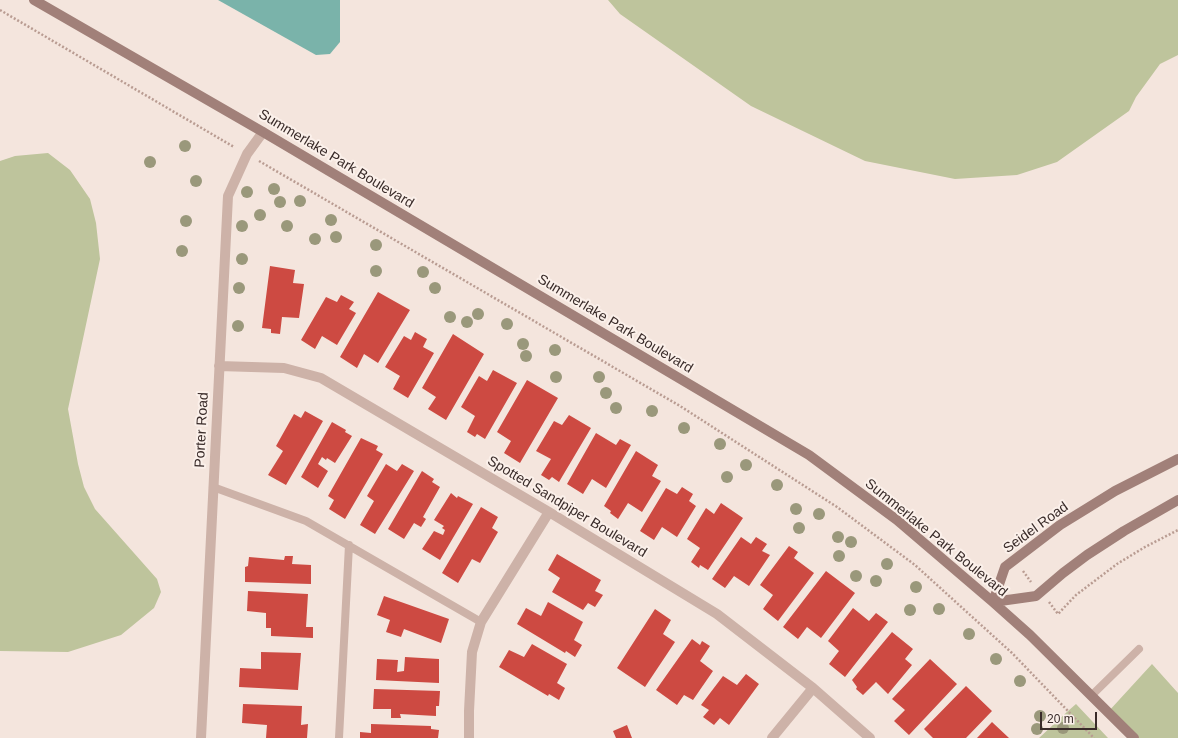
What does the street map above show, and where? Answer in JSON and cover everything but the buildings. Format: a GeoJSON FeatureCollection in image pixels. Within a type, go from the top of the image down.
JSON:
{"type":"FeatureCollection","features":[{"type":"Feature","properties":{"kind":"main road","name":"Summerlake Park Boulevard"},"geometry":{"type":"LineString","coordinates":[[34,0],[263,132],[809,455],[897,520],[993,602],[1030,635],[1134,738]]}},
{"type":"Feature","properties":{"kind":"main road","name":"Seidel Road"},"geometry":{"type":"LineString","coordinates":[[993,602],[1005,567],[1060,525],[1086,508],[1115,491],[1178,459]]}},
{"type":"Feature","properties":{"kind":"main road"},"geometry":{"type":"LineString","coordinates":[[993,602],[1036,596],[1087,555],[1124,531],[1178,500]]}},
{"type":"Feature","properties":{"kind":"street","name":"Porter Road"},"geometry":{"type":"LineString","coordinates":[[201,738],[228,196],[247,154],[263,132]]}},
{"type":"Feature","properties":{"kind":"street","name":"Spotted Sandpiper Boulevard"},"geometry":{"type":"LineString","coordinates":[[219,366],[284,368],[321,378],[549,512],[717,614],[813,688],[870,738]]}},
{"type":"Feature","properties":{"kind":"street"},"geometry":{"type":"LineString","coordinates":[[469,738],[472,652],[481,622],[549,512]]}},
{"type":"Feature","properties":{"kind":"street"},"geometry":{"type":"LineString","coordinates":[[772,738],[813,688]]}},
{"type":"Feature","properties":{"kind":"lane"},"geometry":{"type":"LineString","coordinates":[[213,487],[306,521],[481,622]]}},
{"type":"Feature","properties":{"kind":"lane"},"geometry":{"type":"LineString","coordinates":[[339,738],[349,545]]}},
{"type":"Feature","properties":{"kind":"lane"},"geometry":{"type":"LineString","coordinates":[[1092,696],[1139,649]]}},
{"type":"Feature","properties":{"kind":"path"},"geometry":{"type":"LineString","coordinates":[[0,10],[680,406],[837,507],[914,565],[978,622],[1012,653],[1094,738]]}},
{"type":"Feature","properties":{"kind":"green space"},"geometry":{"type":"Polygon","coordinates":[[[608,0],[1178,0],[1178,55],[1160,64],[1136,97],[1129,111],[1057,162],[1017,175],[955,179],[865,161],[751,106],[620,14],[608,0]]]}},
{"type":"Feature","properties":{"kind":"green space"},"geometry":{"type":"Polygon","coordinates":[[[48,153],[70,170],[90,199],[96,223],[100,259],[68,409],[78,464],[84,487],[95,509],[157,579],[161,592],[154,608],[121,635],[68,652],[0,651],[0,161],[15,156],[48,153]]]}},
{"type":"Feature","properties":{"kind":"green space"},"geometry":{"type":"Polygon","coordinates":[[[1152,664],[1178,693],[1178,738],[1134,738],[1108,712],[1152,664]]]}},
{"type":"Feature","properties":{"kind":"green space"},"geometry":{"type":"Polygon","coordinates":[[[1076,704],[1108,738],[1039,738],[1068,711],[1076,704]]]}},
{"type":"Feature","properties":{"kind":"water"},"geometry":{"type":"Polygon","coordinates":[[[218,0],[340,0],[340,42],[330,54],[316,55],[218,0]]]}}]}
